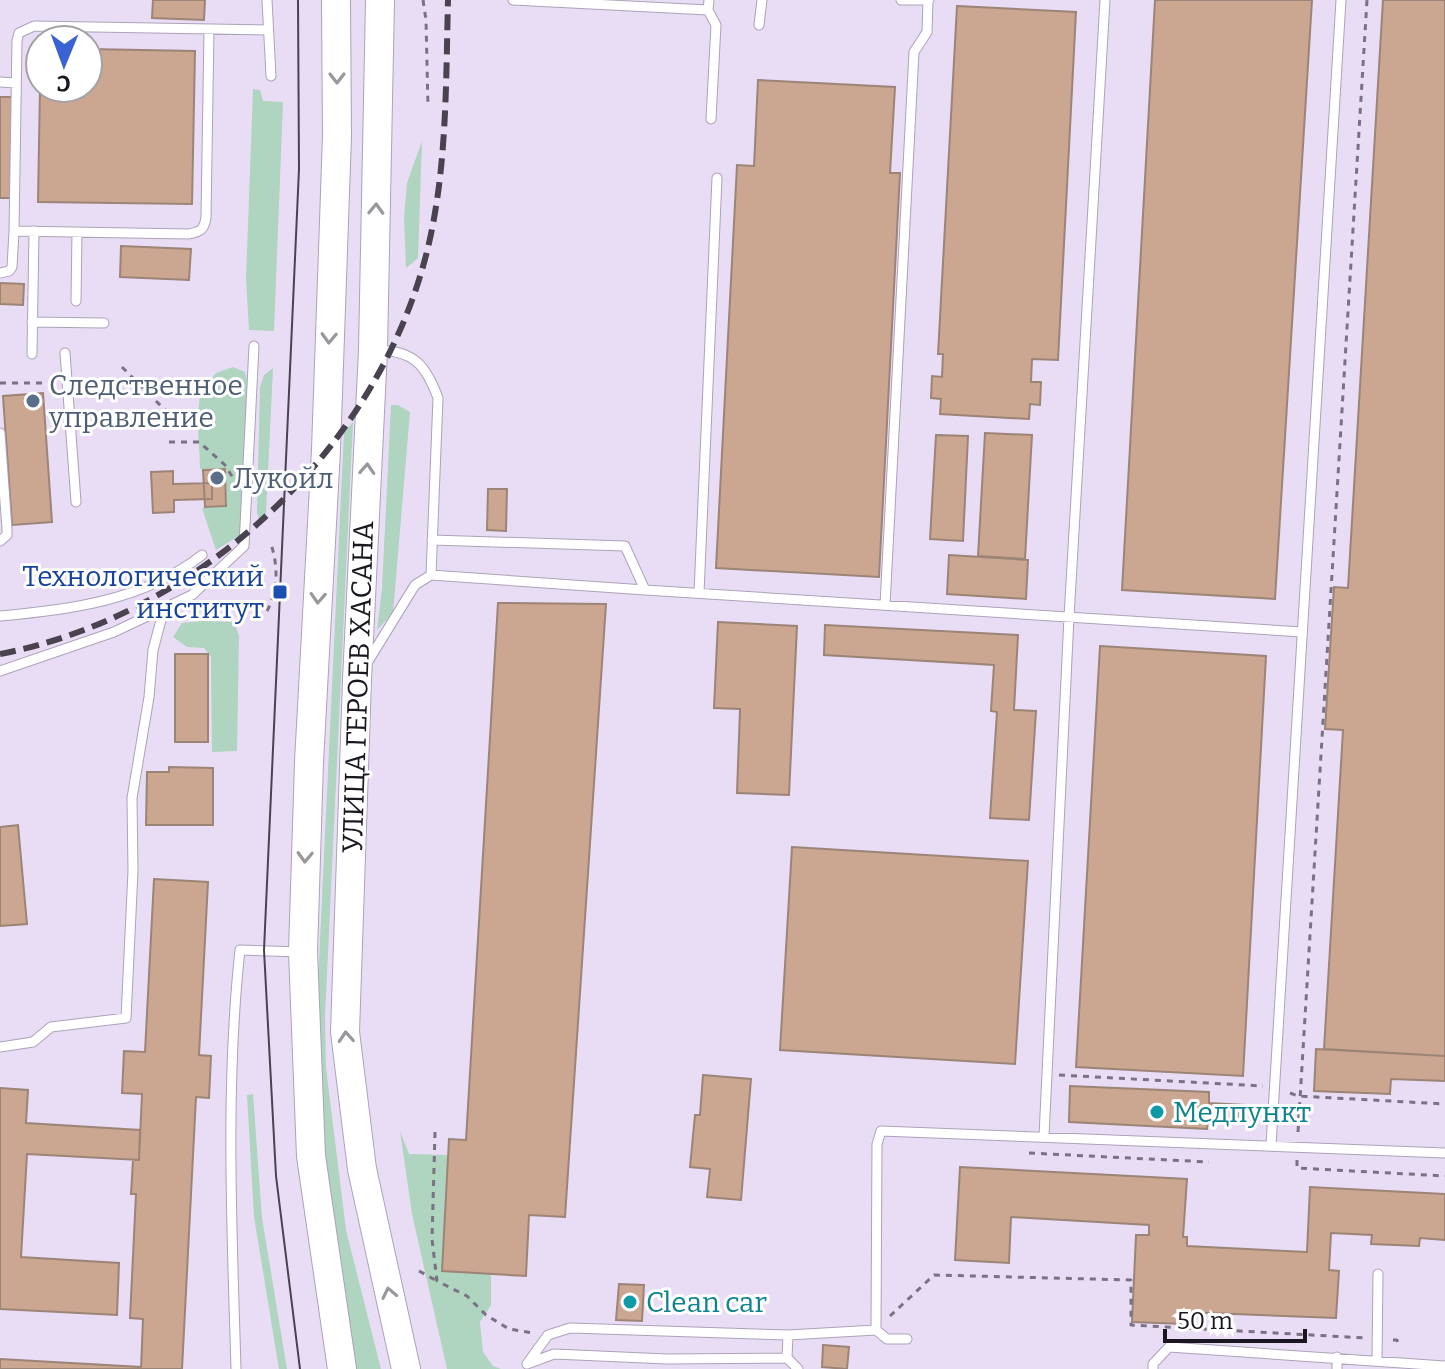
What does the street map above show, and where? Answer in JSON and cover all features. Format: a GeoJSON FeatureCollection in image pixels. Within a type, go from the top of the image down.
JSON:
{"type":"FeatureCollection","features":[{"type":"Feature","properties":{"kind":"main road","name":"УЛИЦА ГЕРОЕВ ХАСАНА"},"geometry":{"type":"LineString","coordinates":[[336,0],[337,136],[303,952],[311,1156],[342,1369]]}},
{"type":"Feature","properties":{"kind":"main road","name":"УЛИЦА ГЕРОЕВ ХАСАНА"},"geometry":{"type":"LineString","coordinates":[[380,0],[373,350],[357,680],[345,1032],[362,1169],[406,1369]]}},
{"type":"Feature","properties":{"kind":"lane"},"geometry":{"type":"LineString","coordinates":[[267,0],[271,76]]}},
{"type":"Feature","properties":{"kind":"lane"},"geometry":{"type":"LineString","coordinates":[[513,0],[708,5],[716,25],[711,119]]}},
{"type":"Feature","properties":{"kind":"lane"},"geometry":{"type":"LineString","coordinates":[[759,25],[762,0]]}},
{"type":"Feature","properties":{"kind":"lane"},"geometry":{"type":"LineString","coordinates":[[885,605],[914,52],[927,32],[929,1],[901,0]]}},
{"type":"Feature","properties":{"kind":"lane"},"geometry":{"type":"LineString","coordinates":[[1044,1136],[1069,617],[1105,0]]}},
{"type":"Feature","properties":{"kind":"lane"},"geometry":{"type":"LineString","coordinates":[[1271,1145],[1341,0]]}},
{"type":"Feature","properties":{"kind":"lane"},"geometry":{"type":"LineString","coordinates":[[0,273],[12,267],[17,41],[24,28],[268,30]]}},
{"type":"Feature","properties":{"kind":"lane"},"geometry":{"type":"LineString","coordinates":[[14,231],[200,232],[205,226],[209,29]]}},
{"type":"Feature","properties":{"kind":"lane"},"geometry":{"type":"LineString","coordinates":[[0,82],[16,83]]}},
{"type":"Feature","properties":{"kind":"lane"},"geometry":{"type":"LineString","coordinates":[[699,593],[717,178]]}},
{"type":"Feature","properties":{"kind":"lane"},"geometry":{"type":"LineString","coordinates":[[32,354],[34,231]]}},
{"type":"Feature","properties":{"kind":"lane"},"geometry":{"type":"LineString","coordinates":[[76,301],[77,232]]}},
{"type":"Feature","properties":{"kind":"lane"},"geometry":{"type":"LineString","coordinates":[[32,322],[104,323]]}},
{"type":"Feature","properties":{"kind":"lane"},"geometry":{"type":"LineString","coordinates":[[0,671],[114,632],[192,595],[244,546],[254,346]]}},
{"type":"Feature","properties":{"kind":"lane"},"geometry":{"type":"LineString","coordinates":[[373,350],[390,351],[415,359],[428,373],[438,398],[431,575]]}},
{"type":"Feature","properties":{"kind":"lane"},"geometry":{"type":"LineString","coordinates":[[65,353],[76,502]]}},
{"type":"Feature","properties":{"kind":"lane"},"geometry":{"type":"LineString","coordinates":[[0,433],[7,529],[7,535],[0,541]]}},
{"type":"Feature","properties":{"kind":"lane"},"geometry":{"type":"LineString","coordinates":[[432,540],[625,546],[645,590]]}},
{"type":"Feature","properties":{"kind":"lane"},"geometry":{"type":"LineString","coordinates":[[0,616],[80,607],[132,593],[184,569],[202,555]]}},
{"type":"Feature","properties":{"kind":"lane"},"geometry":{"type":"LineString","coordinates":[[357,680],[415,585],[431,575],[1302,632]]}},
{"type":"Feature","properties":{"kind":"lane"},"geometry":{"type":"LineString","coordinates":[[0,1047],[33,1042],[51,1027],[126,1018],[133,871],[132,798],[149,697],[153,650],[164,609]]}},
{"type":"Feature","properties":{"kind":"lane"},"geometry":{"type":"LineString","coordinates":[[236,1369],[232,1141],[235,996],[240,950],[303,952]]}},
{"type":"Feature","properties":{"kind":"lane"},"geometry":{"type":"LineString","coordinates":[[876,1330],[877,1144],[881,1131],[1445,1153]]}},
{"type":"Feature","properties":{"kind":"lane"},"geometry":{"type":"LineString","coordinates":[[1377,1360],[1378,1274]]}},
{"type":"Feature","properties":{"kind":"lane"},"geometry":{"type":"LineString","coordinates":[[526,1366],[548,1335],[570,1328],[788,1335],[876,1330],[887,1339],[907,1339]]}},
{"type":"Feature","properties":{"kind":"lane"},"geometry":{"type":"LineString","coordinates":[[788,1335],[787,1358],[798,1369]]}},
{"type":"Feature","properties":{"kind":"lane"},"geometry":{"type":"LineString","coordinates":[[1153,1369],[1153,1364],[1169,1347],[1445,1366]]}},
{"type":"Feature","properties":{"kind":"lane"},"geometry":{"type":"LineString","coordinates":[[526,1366],[554,1354],[667,1364],[787,1358]]}},
{"type":"Feature","properties":{"kind":"lane"},"geometry":{"type":"LineString","coordinates":[[1337,1357],[1337,1369]]}},
{"type":"Feature","properties":{"kind":"path"},"geometry":{"type":"LineString","coordinates":[[423,0],[428,107]]}},
{"type":"Feature","properties":{"kind":"path"},"geometry":{"type":"LineString","coordinates":[[1367,0],[1298,1096],[1297,1168],[1445,1176]]}},
{"type":"Feature","properties":{"kind":"path"},"geometry":{"type":"LineString","coordinates":[[122,367],[176,421]]}},
{"type":"Feature","properties":{"kind":"path"},"geometry":{"type":"LineString","coordinates":[[0,383],[67,383]]}},
{"type":"Feature","properties":{"kind":"path"},"geometry":{"type":"LineString","coordinates":[[169,442],[199,442],[225,465],[238,487],[247,490]]}},
{"type":"Feature","properties":{"kind":"path"},"geometry":{"type":"LineString","coordinates":[[267,611],[275,596],[276,560],[270,541]]}},
{"type":"Feature","properties":{"kind":"path"},"geometry":{"type":"LineString","coordinates":[[1047,1074],[1274,1087],[1298,1096],[1445,1104]]}},
{"type":"Feature","properties":{"kind":"path"},"geometry":{"type":"LineString","coordinates":[[435,1132],[432,1239],[437,1281]]}},
{"type":"Feature","properties":{"kind":"path"},"geometry":{"type":"LineString","coordinates":[[1020,1152],[1209,1162]]}},
{"type":"Feature","properties":{"kind":"path"},"geometry":{"type":"LineString","coordinates":[[419,1271],[467,1296],[486,1315],[509,1329],[548,1335]]}},
{"type":"Feature","properties":{"kind":"path"},"geometry":{"type":"LineString","coordinates":[[876,1330],[934,1275],[1131,1280],[1131,1325],[1397,1340],[1398,1345]]}},
{"type":"Feature","properties":{"kind":"green space"},"geometry":{"type":"Polygon","coordinates":[[[253,89],[260,90],[263,101],[283,102],[274,331],[249,330],[246,279],[253,89]]]}},
{"type":"Feature","properties":{"kind":"green space"},"geometry":{"type":"Polygon","coordinates":[[[422,141],[418,258],[406,268],[404,217],[407,183],[422,141]]]}},
{"type":"Feature","properties":{"kind":"green space"},"geometry":{"type":"Polygon","coordinates":[[[233,367],[245,372],[247,381],[243,528],[240,535],[216,550],[202,508],[227,507],[226,468],[200,469],[198,409],[208,377],[211,379],[216,373],[233,367]]]}},
{"type":"Feature","properties":{"kind":"green space"},"geometry":{"type":"Polygon","coordinates":[[[273,368],[266,514],[259,520],[260,387],[264,375],[273,368]]]}},
{"type":"Feature","properties":{"kind":"green space"},"geometry":{"type":"Polygon","coordinates":[[[391,405],[398,405],[410,412],[393,613],[377,630],[382,589],[391,405]]]}},
{"type":"Feature","properties":{"kind":"green space"},"geometry":{"type":"Polygon","coordinates":[[[353,422],[325,1017],[326,1068],[346,1230],[381,1369],[356,1369],[328,1203],[316,1026],[344,432],[353,422]]]}},
{"type":"Feature","properties":{"kind":"green space"},"geometry":{"type":"Polygon","coordinates":[[[234,622],[239,636],[237,751],[212,752],[211,657],[204,648],[187,647],[173,637],[182,623],[234,622]]]}},
{"type":"Feature","properties":{"kind":"green space"},"geometry":{"type":"Polygon","coordinates":[[[253,1094],[262,1218],[287,1369],[279,1369],[254,1217],[247,1095],[253,1094]]]}},
{"type":"Feature","properties":{"kind":"green space"},"geometry":{"type":"Polygon","coordinates":[[[400,1131],[409,1154],[448,1155],[442,1271],[491,1274],[491,1305],[480,1322],[483,1352],[493,1366],[501,1369],[447,1369],[412,1214],[400,1131]]]}},
{"type":"Feature","properties":{"kind":"building"},"geometry":{"type":"Polygon","coordinates":[[[153,0],[205,0],[204,20],[152,18],[153,0]]]}},
{"type":"Feature","properties":{"kind":"building"},"geometry":{"type":"Polygon","coordinates":[[[1155,0],[1312,0],[1275,599],[1122,590],[1155,0]]]}},
{"type":"Feature","properties":{"kind":"building"},"geometry":{"type":"Polygon","coordinates":[[[1383,0],[1445,0],[1445,1056],[1324,1049],[1343,730],[1325,729],[1334,587],[1348,588],[1383,0]]]}},
{"type":"Feature","properties":{"kind":"building"},"geometry":{"type":"Polygon","coordinates":[[[957,6],[1076,12],[1058,360],[1032,359],[1031,382],[1041,382],[1040,405],[1030,404],[1029,419],[940,414],[941,399],[931,398],[932,376],[942,377],[943,354],[938,354],[957,6]]]}},
{"type":"Feature","properties":{"kind":"building"},"geometry":{"type":"Polygon","coordinates":[[[104,49],[195,51],[192,204],[38,202],[40,104],[104,104],[104,49]]]}},
{"type":"Feature","properties":{"kind":"building"},"geometry":{"type":"Polygon","coordinates":[[[758,80],[895,87],[890,173],[900,173],[879,577],[716,568],[737,165],[754,166],[758,80]]]}},
{"type":"Feature","properties":{"kind":"building"},"geometry":{"type":"Polygon","coordinates":[[[0,97],[15,97],[13,198],[0,198],[0,97]]]}},
{"type":"Feature","properties":{"kind":"building"},"geometry":{"type":"Polygon","coordinates":[[[121,246],[191,249],[189,280],[120,277],[121,246]]]}},
{"type":"Feature","properties":{"kind":"building"},"geometry":{"type":"Polygon","coordinates":[[[0,283],[24,284],[23,305],[0,304],[0,283]]]}},
{"type":"Feature","properties":{"kind":"building"},"geometry":{"type":"Polygon","coordinates":[[[43,393],[52,522],[12,525],[3,396],[43,393]]]}},
{"type":"Feature","properties":{"kind":"building"},"geometry":{"type":"Polygon","coordinates":[[[985,433],[1032,435],[1025,559],[978,556],[985,433]]]}},
{"type":"Feature","properties":{"kind":"building"},"geometry":{"type":"Polygon","coordinates":[[[936,435],[968,436],[963,541],[930,539],[936,435]]]}},
{"type":"Feature","properties":{"kind":"building"},"geometry":{"type":"Polygon","coordinates":[[[225,469],[226,506],[205,507],[203,470],[225,469]]]}},
{"type":"Feature","properties":{"kind":"building"},"geometry":{"type":"Polygon","coordinates":[[[173,471],[173,484],[212,483],[212,499],[174,500],[174,512],[153,513],[151,472],[173,471]]]}},
{"type":"Feature","properties":{"kind":"building"},"geometry":{"type":"Polygon","coordinates":[[[488,489],[507,489],[506,531],[487,530],[488,489]]]}},
{"type":"Feature","properties":{"kind":"building"},"geometry":{"type":"Polygon","coordinates":[[[949,555],[1028,560],[1026,599],[947,594],[949,555]]]}},
{"type":"Feature","properties":{"kind":"building"},"geometry":{"type":"Polygon","coordinates":[[[498,603],[606,604],[565,1217],[529,1215],[526,1276],[442,1271],[449,1139],[466,1140],[498,603]]]}},
{"type":"Feature","properties":{"kind":"building"},"geometry":{"type":"Polygon","coordinates":[[[718,622],[797,626],[789,795],[737,793],[740,709],[714,708],[718,622]]]}},
{"type":"Feature","properties":{"kind":"building"},"geometry":{"type":"Polygon","coordinates":[[[825,625],[1018,635],[1014,710],[1036,711],[1029,820],[990,818],[997,712],[991,711],[994,665],[824,655],[825,625]]]}},
{"type":"Feature","properties":{"kind":"building"},"geometry":{"type":"Polygon","coordinates":[[[1100,646],[1266,656],[1243,1076],[1076,1067],[1100,646]]]}},
{"type":"Feature","properties":{"kind":"building"},"geometry":{"type":"Polygon","coordinates":[[[175,654],[208,654],[208,742],[175,742],[175,654]]]}},
{"type":"Feature","properties":{"kind":"building"},"geometry":{"type":"Polygon","coordinates":[[[169,767],[213,768],[213,825],[146,825],[147,772],[169,772],[169,767]]]}},
{"type":"Feature","properties":{"kind":"building"},"geometry":{"type":"Polygon","coordinates":[[[18,825],[27,924],[0,926],[0,827],[18,825]]]}},
{"type":"Feature","properties":{"kind":"building"},"geometry":{"type":"Polygon","coordinates":[[[792,847],[1028,861],[1015,1064],[780,1050],[792,847]]]}},
{"type":"Feature","properties":{"kind":"building"},"geometry":{"type":"Polygon","coordinates":[[[154,879],[208,882],[199,1055],[211,1056],[209,1098],[196,1097],[182,1369],[141,1369],[143,1319],[130,1318],[136,1194],[131,1194],[133,1160],[139,1160],[142,1094],[122,1093],[124,1051],[145,1052],[154,879]]]}},
{"type":"Feature","properties":{"kind":"building"},"geometry":{"type":"Polygon","coordinates":[[[1316,1049],[1445,1056],[1445,1081],[1391,1079],[1390,1094],[1314,1091],[1316,1049]]]}},
{"type":"Feature","properties":{"kind":"building"},"geometry":{"type":"Polygon","coordinates":[[[703,1075],[751,1079],[741,1200],[707,1197],[710,1169],[690,1167],[695,1115],[700,1115],[703,1075]]]}},
{"type":"Feature","properties":{"kind":"building","name":"Медпункт"},"geometry":{"type":"Polygon","coordinates":[[[1070,1086],[1209,1092],[1209,1103],[1245,1105],[1244,1122],[1208,1120],[1207,1129],[1069,1122],[1070,1086]]]}},
{"type":"Feature","properties":{"kind":"building"},"geometry":{"type":"Polygon","coordinates":[[[0,1088],[28,1090],[26,1123],[140,1130],[139,1160],[27,1154],[21,1257],[119,1263],[117,1315],[0,1309],[0,1088]]]}},
{"type":"Feature","properties":{"kind":"building"},"geometry":{"type":"Polygon","coordinates":[[[960,1167],[1187,1179],[1183,1237],[1187,1237],[1187,1246],[1307,1252],[1310,1187],[1445,1194],[1445,1240],[1420,1238],[1419,1246],[1371,1244],[1372,1235],[1331,1233],[1329,1270],[1339,1271],[1336,1318],[1184,1312],[1184,1324],[1132,1322],[1136,1235],[1149,1235],[1149,1225],[1011,1217],[1009,1263],[955,1260],[960,1167]]]}},
{"type":"Feature","properties":{"kind":"building","name":"Clean car"},"geometry":{"type":"Polygon","coordinates":[[[619,1284],[644,1285],[642,1321],[616,1320],[619,1284]]]}},
{"type":"Feature","properties":{"kind":"building"},"geometry":{"type":"Polygon","coordinates":[[[823,1345],[849,1347],[847,1369],[822,1367],[823,1345]]]}},
{"type":"Feature","properties":{"kind":"building"},"geometry":{"type":"Polygon","coordinates":[[[0,1359],[141,1367],[141,1369],[0,1369],[0,1359]]]}},
{"type":"Feature","properties":{"kind":"tram line"},"geometry":{"type":"LineString","coordinates":[[298,0],[299,169],[264,950],[276,1176],[300,1369]]}},
{"type":"Feature","properties":{"kind":"railway"},"geometry":{"type":"LineString","coordinates":[[0,654],[76,633],[149,600],[217,557],[278,504],[332,444],[376,378],[410,305],[432,229],[443,144],[448,0]]}},
{"type":"Feature","properties":{"kind":"place","name":"Следственное управление"},"geometry":{"type":"Point","coordinates":[33,401]}},
{"type":"Feature","properties":{"kind":"place","name":"Лукойл"},"geometry":{"type":"Point","coordinates":[217,478]}},
{"type":"Feature","properties":{"kind":"place","name":"Технологический институт"},"geometry":{"type":"Point","coordinates":[280,592]}},
{"type":"Feature","properties":{"kind":"place","name":"Медпункт"},"geometry":{"type":"Point","coordinates":[1157,1112]}},
{"type":"Feature","properties":{"kind":"place","name":"Clean car"},"geometry":{"type":"Point","coordinates":[630,1302]}}]}
